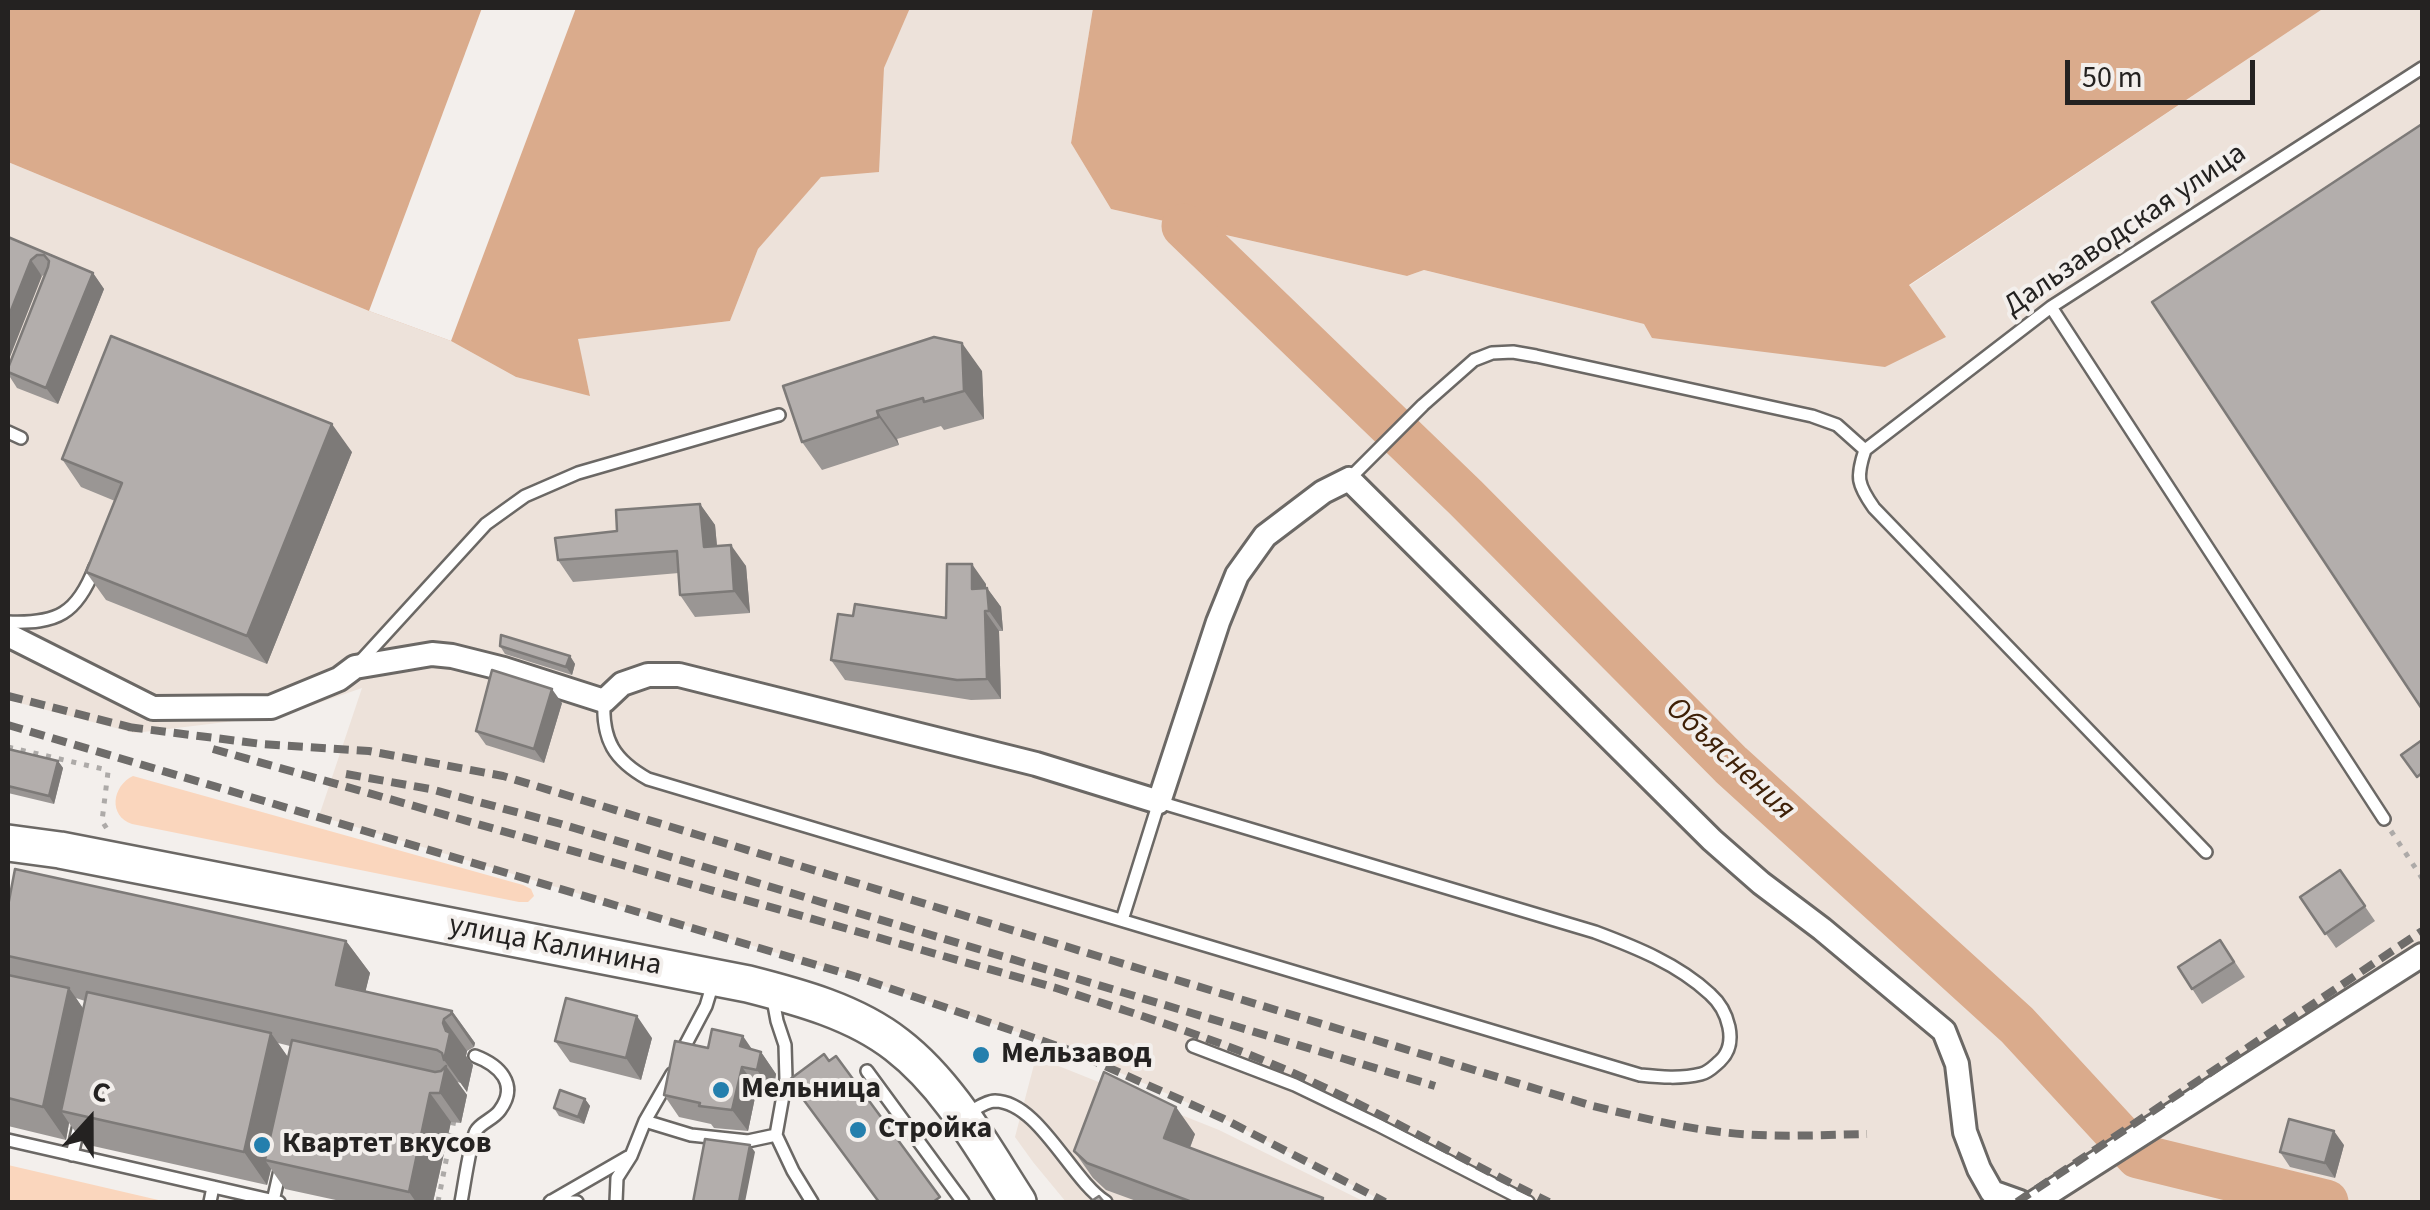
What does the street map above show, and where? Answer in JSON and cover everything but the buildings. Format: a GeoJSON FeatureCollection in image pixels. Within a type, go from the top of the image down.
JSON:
{"type":"FeatureCollection","features":[{"type":"Feature","properties":{"kind":"main road","name":"улица Калинина"},"geometry":{"type":"LineString","coordinates":[[8,843],[772,990],[846,1015],[897,1045],[936,1083],[1018,1202]]}},
{"type":"Feature","properties":{"kind":"street"},"geometry":{"type":"LineString","coordinates":[[8,635],[153,708],[271,707],[339,680],[355,668],[432,654],[504,668],[604,701],[622,684],[648,675],[678,676],[1036,764],[1160,802],[1237,575],[1264,536],[1322,492],[1349,479],[1712,840],[1944,1031],[1957,1064],[1964,1132],[1979,1169],[1992,1192],[2020,1202]]}},
{"type":"Feature","properties":{"kind":"street"},"geometry":{"type":"LineString","coordinates":[[2035,1202],[2422,955]]}},
{"type":"Feature","properties":{"kind":"lane","name":"Дальзаводская улица"},"geometry":{"type":"LineString","coordinates":[[1866,450],[2050,307],[2422,68]]}},
{"type":"Feature","properties":{"kind":"lane"},"geometry":{"type":"LineString","coordinates":[[2050,307],[2384,819]]}},
{"type":"Feature","properties":{"kind":"lane"},"geometry":{"type":"LineString","coordinates":[[1349,479],[1474,360],[1492,353],[1513,352],[1812,416],[1836,426],[1866,450],[1858,471],[1860,489],[1874,508],[2206,852]]}},
{"type":"Feature","properties":{"kind":"lane"},"geometry":{"type":"LineString","coordinates":[[355,668],[486,524],[525,496],[578,473],[778,415]]}},
{"type":"Feature","properties":{"kind":"lane"},"geometry":{"type":"LineString","coordinates":[[8,432],[21,438]]}},
{"type":"Feature","properties":{"kind":"lane"},"geometry":{"type":"LineString","coordinates":[[8,622],[34,623],[68,612],[87,587],[101,551]]}},
{"type":"Feature","properties":{"kind":"lane"},"geometry":{"type":"LineString","coordinates":[[604,701],[603,723],[618,758],[648,779],[1640,1075],[1680,1078],[1707,1073],[1728,1054],[1731,1029],[1713,996],[1681,971],[1636,948],[1595,932],[1160,802],[1122,920]]}},
{"type":"Feature","properties":{"kind":"lane"},"geometry":{"type":"LineString","coordinates":[[616,1202],[617,1178],[706,1006],[715,979]]}},
{"type":"Feature","properties":{"kind":"lane"},"geometry":{"type":"LineString","coordinates":[[772,990],[776,1021],[786,1045],[786,1080],[776,1135],[812,1202]]}},
{"type":"Feature","properties":{"kind":"lane"},"geometry":{"type":"LineString","coordinates":[[1193,1046],[1295,1086],[1528,1202]]}},
{"type":"Feature","properties":{"kind":"lane"},"geometry":{"type":"LineString","coordinates":[[461,1202],[476,1129],[501,1110],[506,1095],[506,1081],[500,1068],[475,1056]]}},
{"type":"Feature","properties":{"kind":"lane"},"geometry":{"type":"LineString","coordinates":[[867,1071],[964,1202]]}},
{"type":"Feature","properties":{"kind":"lane"},"geometry":{"type":"LineString","coordinates":[[962,1117],[995,1101],[1018,1109],[1042,1129],[1083,1182],[1106,1202]]}},
{"type":"Feature","properties":{"kind":"lane"},"geometry":{"type":"LineString","coordinates":[[72,1155],[83,1105]]}},
{"type":"Feature","properties":{"kind":"lane"},"geometry":{"type":"LineString","coordinates":[[645,1121],[691,1134],[729,1139],[748,1141],[776,1135]]}},
{"type":"Feature","properties":{"kind":"lane"},"geometry":{"type":"LineString","coordinates":[[8,1140],[276,1202],[284,1150]]}},
{"type":"Feature","properties":{"kind":"lane"},"geometry":{"type":"LineString","coordinates":[[550,1202],[630,1156]]}},
{"type":"Feature","properties":{"kind":"lane"},"geometry":{"type":"LineString","coordinates":[[210,1202],[213,1187]]}},
{"type":"Feature","properties":{"kind":"lane"},"geometry":{"type":"LineString","coordinates":[[550,1202],[577,1202]]}},
{"type":"Feature","properties":{"kind":"path"},"geometry":{"type":"LineString","coordinates":[[2384,819],[2421,876]]}},
{"type":"Feature","properties":{"kind":"path"},"geometry":{"type":"LineString","coordinates":[[438,1202],[454,1110]]}},
{"type":"Feature","properties":{"kind":"shaded area"},"geometry":{"type":"Polygon","coordinates":[[[8,8],[910,8],[884,68],[879,172],[821,177],[758,249],[730,321],[578,339],[590,396],[516,377],[451,341],[8,162],[8,8]]]}},
{"type":"Feature","properties":{"kind":"shaded area"},"geometry":{"type":"Polygon","coordinates":[[[910,8],[1093,8],[1071,143],[1111,209],[1407,276],[1424,270],[1644,324],[1909,286],[2324,8],[2422,8],[2422,1202],[1385,1202],[1224,1119],[1069,1050],[857,977],[319,816],[362,688],[284,715],[135,733],[8,700],[8,162],[451,341],[516,377],[590,395],[577,339],[730,321],[758,249],[821,177],[878,171],[884,67],[910,8]]]}},
{"type":"Feature","properties":{"kind":"shaded area"},"geometry":{"type":"Polygon","coordinates":[[[1093,8],[2324,8],[1909,285],[1946,337],[1885,367],[1652,338],[1644,324],[1424,270],[1407,276],[1111,209],[1071,143],[1093,8]]]}},
{"type":"Feature","properties":{"kind":"shaded area"},"geometry":{"type":"Polygon","coordinates":[[[133,776],[523,885],[534,896],[528,902],[519,902],[132,824],[119,815],[116,801],[121,787],[133,776]]]}},
{"type":"Feature","properties":{"kind":"shaded area"},"geometry":{"type":"Polygon","coordinates":[[[1036,1057],[1219,1130],[1365,1202],[1066,1202],[1015,1137],[1036,1057]]]}},
{"type":"Feature","properties":{"kind":"shaded area"},"geometry":{"type":"Polygon","coordinates":[[[8,1165],[167,1202],[8,1202],[8,1165]]]}},
{"type":"Feature","properties":{"kind":"pier"},"geometry":{"type":"Polygon","coordinates":[[[482,8],[576,8],[451,341],[369,311],[482,8]]]}},
{"type":"Feature","properties":{"kind":"waterway","name":"Объяснения"},"geometry":{"type":"LineString","coordinates":[[1184,226],[1466,498],[1731,765],[2017,1025],[2138,1156],[2326,1202]]}},
{"type":"Feature","properties":{"kind":"railway"},"geometry":{"type":"LineString","coordinates":[[8,696],[141,730]]}},
{"type":"Feature","properties":{"kind":"railway"},"geometry":{"type":"LineString","coordinates":[[8,725],[857,977],[1069,1050],[1224,1119],[1385,1202]]}},
{"type":"Feature","properties":{"kind":"railway"},"geometry":{"type":"LineString","coordinates":[[128,727],[262,744],[369,751],[503,776],[1593,1106],[1721,1132],[1776,1136],[1867,1134]]}},
{"type":"Feature","properties":{"kind":"railway"},"geometry":{"type":"LineString","coordinates":[[213,749],[1056,988],[1149,1019],[1302,1077],[1549,1202]]}},
{"type":"Feature","properties":{"kind":"railway"},"geometry":{"type":"LineString","coordinates":[[346,774],[430,789],[561,824],[1435,1086]]}},
{"type":"Feature","properties":{"kind":"railway"},"geometry":{"type":"LineString","coordinates":[[2017,1202],[2422,931]]}},
{"type":"Feature","properties":{"kind":"place","name":"Мельзавод"},"geometry":{"type":"Point","coordinates":[981,1055]}},
{"type":"Feature","properties":{"kind":"place","name":"Мельница"},"geometry":{"type":"Point","coordinates":[721,1090]}},
{"type":"Feature","properties":{"kind":"place","name":"Стройка"},"geometry":{"type":"Point","coordinates":[858,1130]}},
{"type":"Feature","properties":{"kind":"place","name":"Квартет вкусов"},"geometry":{"type":"Point","coordinates":[262,1145]}}]}
